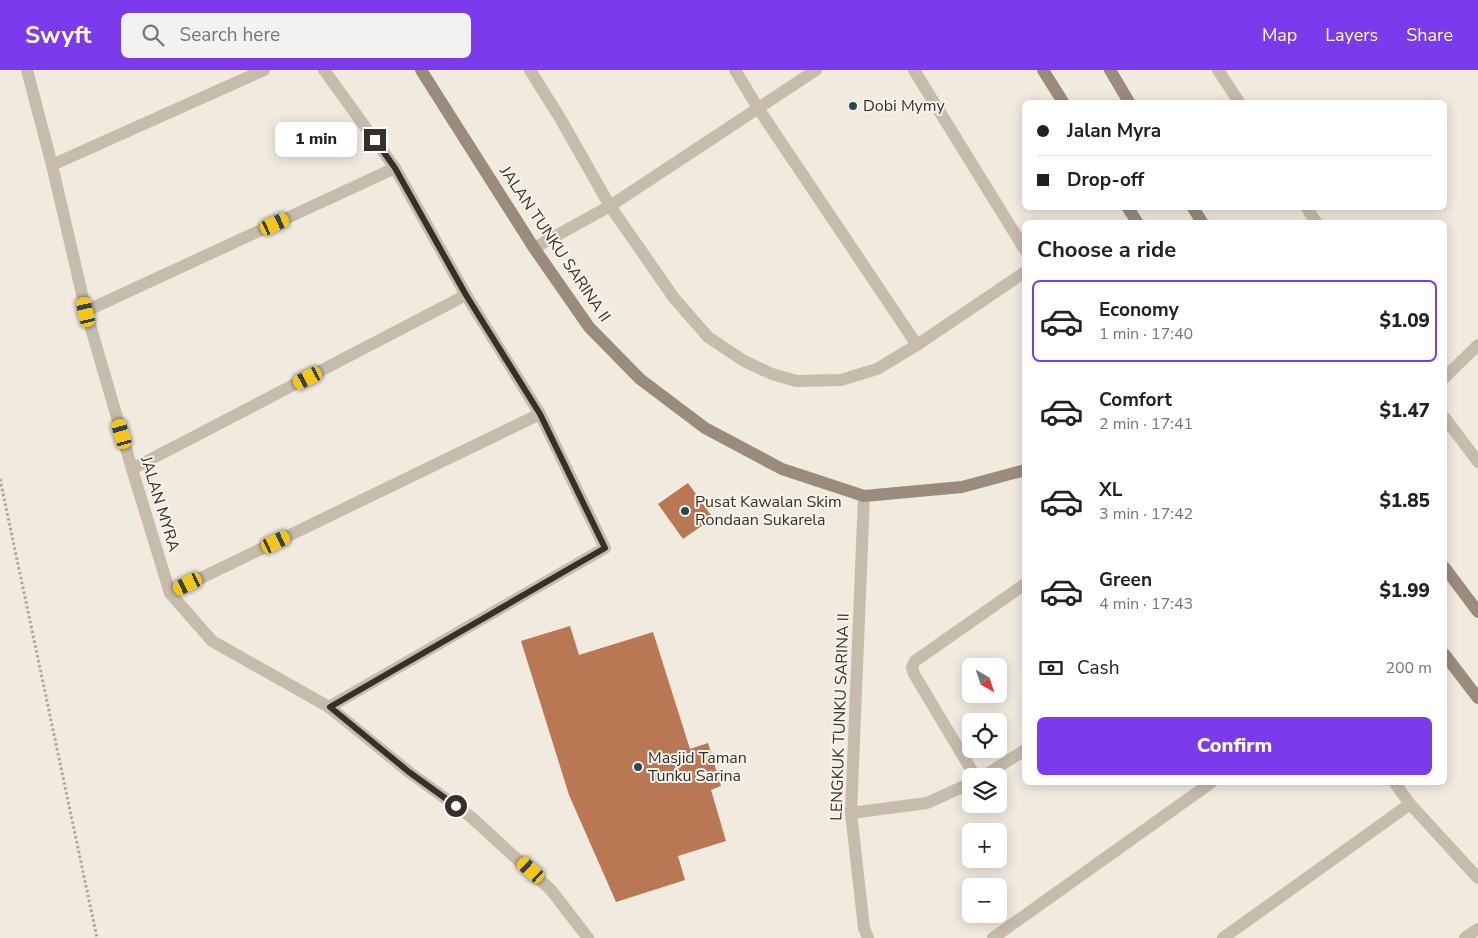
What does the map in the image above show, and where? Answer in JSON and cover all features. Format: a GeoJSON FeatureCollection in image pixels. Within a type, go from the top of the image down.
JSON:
{"type":"FeatureCollection","features":[{"type":"Feature","properties":{"kind":"street","name":"JALAN MYRA"},"geometry":{"type":"LineString","coordinates":[[27,70],[52,165],[86,312],[170,593],[212,641],[330,707],[409,772],[471,817],[551,890],[588,938]]}},
{"type":"Feature","properties":{"kind":"street"},"geometry":{"type":"LineString","coordinates":[[52,165],[264,70]]}},
{"type":"Feature","properties":{"kind":"street"},"geometry":{"type":"LineString","coordinates":[[324,70],[395,168],[466,295],[540,414],[605,548],[330,707]]}},
{"type":"Feature","properties":{"kind":"street","name":"JALAN TUNKU SARINA II"},"geometry":{"type":"LineString","coordinates":[[421,70],[534,248],[589,327],[640,379],[705,428],[782,469],[864,496],[962,487],[1022,471]]}},
{"type":"Feature","properties":{"kind":"street"},"geometry":{"type":"LineString","coordinates":[[530,70],[560,118],[610,206],[674,298],[708,337],[744,361],[772,374],[796,381],[841,380],[877,369],[917,345],[1022,274]]}},
{"type":"Feature","properties":{"kind":"street"},"geometry":{"type":"LineString","coordinates":[[735,70],[758,108],[917,345]]}},
{"type":"Feature","properties":{"kind":"street"},"geometry":{"type":"LineString","coordinates":[[534,248],[610,206],[816,70]]}},
{"type":"Feature","properties":{"kind":"street"},"geometry":{"type":"LineString","coordinates":[[914,70],[1022,245]]}},
{"type":"Feature","properties":{"kind":"street"},"geometry":{"type":"LineString","coordinates":[[1043,70],[1062,100]]}},
{"type":"Feature","properties":{"kind":"street"},"geometry":{"type":"LineString","coordinates":[[1110,70],[1128,100]]}},
{"type":"Feature","properties":{"kind":"street"},"geometry":{"type":"LineString","coordinates":[[1218,70],[1238,100]]}},
{"type":"Feature","properties":{"kind":"street"},"geometry":{"type":"LineString","coordinates":[[86,312],[395,168]]}},
{"type":"Feature","properties":{"kind":"street"},"geometry":{"type":"LineString","coordinates":[[132,469],[466,295]]}},
{"type":"Feature","properties":{"kind":"street"},"geometry":{"type":"LineString","coordinates":[[1447,375],[1478,345]]}},
{"type":"Feature","properties":{"kind":"street"},"geometry":{"type":"LineString","coordinates":[[170,593],[540,414]]}},
{"type":"Feature","properties":{"kind":"street"},"geometry":{"type":"LineString","coordinates":[[1447,421],[1478,462]]}},
{"type":"Feature","properties":{"kind":"street","name":"LENGKUK TUNKU SARINA II"},"geometry":{"type":"LineString","coordinates":[[864,496],[851,813],[864,928],[868,938]]}},
{"type":"Feature","properties":{"kind":"street"},"geometry":{"type":"LineString","coordinates":[[1447,571],[1478,612]]}},
{"type":"Feature","properties":{"kind":"street"},"geometry":{"type":"LineString","coordinates":[[970,768],[914,674],[912,667],[915,661],[1022,586]]}},
{"type":"Feature","properties":{"kind":"street"},"geometry":{"type":"LineString","coordinates":[[1447,658],[1478,698]]}},
{"type":"Feature","properties":{"kind":"street"},"geometry":{"type":"LineString","coordinates":[[997,768],[1022,752]]}},
{"type":"Feature","properties":{"kind":"street"},"geometry":{"type":"LineString","coordinates":[[993,938],[1208,785]]}},
{"type":"Feature","properties":{"kind":"street"},"geometry":{"type":"LineString","coordinates":[[1396,785],[1410,804],[1478,878]]}},
{"type":"Feature","properties":{"kind":"street"},"geometry":{"type":"LineString","coordinates":[[851,813],[927,804],[962,787]]}},
{"type":"Feature","properties":{"kind":"street"},"geometry":{"type":"LineString","coordinates":[[1223,938],[1410,804]]}},
{"type":"Feature","properties":{"kind":"street"},"geometry":{"type":"LineString","coordinates":[[1465,938],[1478,929]]}},
{"type":"Feature","properties":{"kind":"path"},"geometry":{"type":"LineString","coordinates":[[0,479],[97,938]]}},
{"type":"Feature","properties":{"kind":"building","name":"Pusat Kawalan Skim Rondaan Sukarela"},"geometry":{"type":"Polygon","coordinates":[[[688,483],[713,518],[683,539],[658,504],[688,483]]]}},
{"type":"Feature","properties":{"kind":"building","name":"Masjid Taman Tunku Sarina"},"geometry":{"type":"Polygon","coordinates":[[[570,626],[579,655],[653,632],[690,749],[708,743],[721,786],[711,790],[726,841],[678,856],[685,880],[616,902],[569,795],[521,641],[570,626]]]}},
{"type":"Feature","properties":{"kind":"place","name":"Dobi Mymy"},"geometry":{"type":"Point","coordinates":[853,106]}},
{"type":"Feature","properties":{"kind":"place","name":"Pusat Kawalan Skim Rondaan Sukarela"},"geometry":{"type":"Point","coordinates":[685,511]}},
{"type":"Feature","properties":{"kind":"place","name":"Masjid Taman Tunku Sarina"},"geometry":{"type":"Point","coordinates":[638,767]}},
{"type":"Feature","properties":{"kind":"route"},"geometry":{"type":"LineString","coordinates":[[375,140],[395,168],[466,295],[540,414],[605,548],[330,707],[409,772],[456,806]]}}]}
